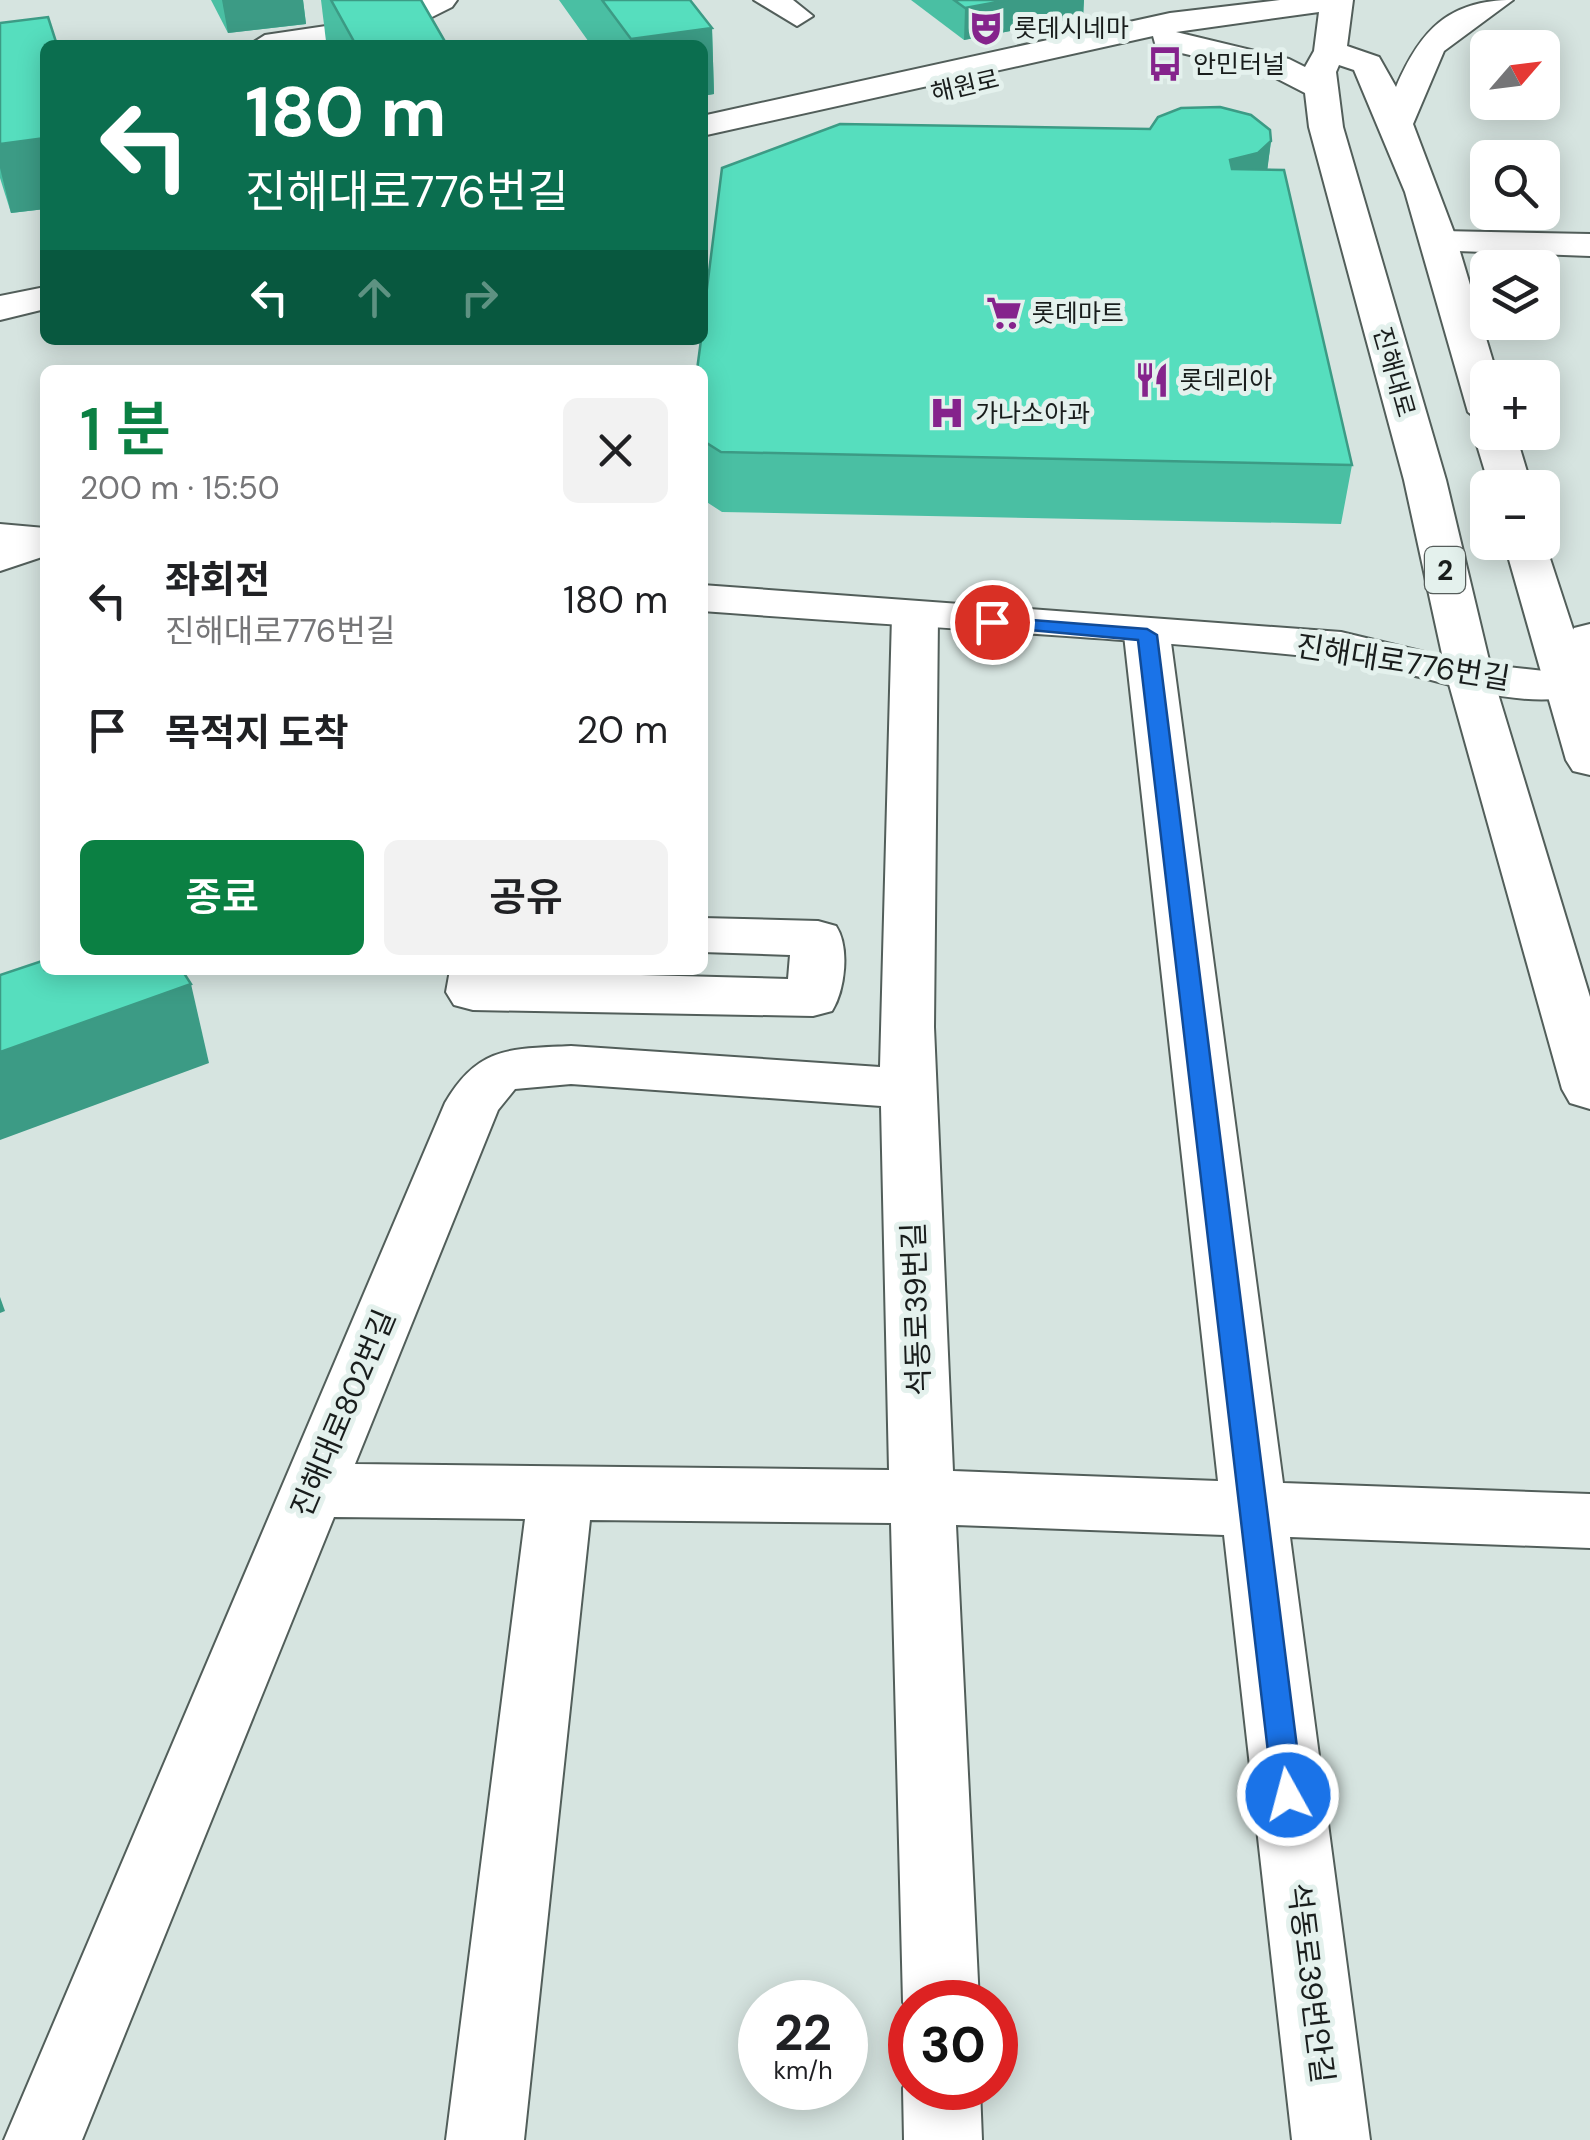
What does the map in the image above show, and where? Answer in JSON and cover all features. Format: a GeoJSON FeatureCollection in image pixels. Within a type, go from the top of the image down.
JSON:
{"type":"FeatureCollection","features":[{"type":"Feature","properties":{"kind":"main road"},"geometry":{"type":"LineString","coordinates":[[295,40],[396,24],[441,0]]}},
{"type":"Feature","properties":{"kind":"main road","name":"해원로"},"geometry":{"type":"LineString","coordinates":[[708,145],[1176,21],[1226,20],[1336,0]]}},
{"type":"Feature","properties":{"kind":"main road","name":"2"},"geometry":{"type":"LineString","coordinates":[[1326,69],[1336,0]]}},
{"type":"Feature","properties":{"kind":"main road"},"geometry":{"type":"LineString","coordinates":[[1398,121],[1430,46],[1486,3],[1497,0]]}},
{"type":"Feature","properties":{"kind":"main road"},"geometry":{"type":"LineString","coordinates":[[708,125],[1176,21],[1277,66],[1326,69],[1367,64],[1398,121],[1442,242],[1474,360]]}},
{"type":"Feature","properties":{"kind":"main road","name":"진해대로"},"geometry":{"type":"LineString","coordinates":[[1326,69],[1326,127],[1424,480],[1470,677],[1590,1089]]}},
{"type":"Feature","properties":{"kind":"main road"},"geometry":{"type":"LineString","coordinates":[[1442,242],[1590,245]]}},
{"type":"Feature","properties":{"kind":"main road"},"geometry":{"type":"LineString","coordinates":[[0,280],[40,271]]}},
{"type":"Feature","properties":{"kind":"main road"},"geometry":{"type":"LineString","coordinates":[[0,308],[40,299]]}},
{"type":"Feature","properties":{"kind":"main road"},"geometry":{"type":"LineString","coordinates":[[0,537],[40,541]]}},
{"type":"Feature","properties":{"kind":"main road"},"geometry":{"type":"LineString","coordinates":[[0,558],[40,543]]}},
{"type":"Feature","properties":{"kind":"main road"},"geometry":{"type":"LineString","coordinates":[[1532,560],[1577,686],[1590,760]]}},
{"type":"Feature","properties":{"kind":"main road","name":"진해대로776번길"},"geometry":{"type":"LineString","coordinates":[[708,599],[1147,635],[1341,646],[1470,677],[1577,686]]}},
{"type":"Feature","properties":{"kind":"main road","name":"석동로39번길"},"geometry":{"type":"LineString","coordinates":[[914,616],[906,860],[908,1089],[936,1780],[940,1980]]}},
{"type":"Feature","properties":{"kind":"main road","name":"석동로39번안길"},"geometry":{"type":"LineString","coordinates":[[1147,635],[1331,2140]]}},
{"type":"Feature","properties":{"kind":"main road"},"geometry":{"type":"LineString","coordinates":[[1577,686],[1590,638]]}},
{"type":"Feature","properties":{"kind":"main road"},"geometry":{"type":"LineString","coordinates":[[475,975],[473,992],[813,998],[818,938],[708,935]]}},
{"type":"Feature","properties":{"kind":"main road","name":"진해대로802번길"},"geometry":{"type":"LineString","coordinates":[[43,2140],[472,1103],[498,1074],[550,1066],[908,1089]]}},
{"type":"Feature","properties":{"kind":"main road"},"geometry":{"type":"LineString","coordinates":[[310,1490],[923,1497],[1590,1521]]}},
{"type":"Feature","properties":{"kind":"main road"},"geometry":{"type":"LineString","coordinates":[[485,2140],[552,1607],[560,1492]]}},
{"type":"Feature","properties":{"kind":"main road"},"geometry":{"type":"LineString","coordinates":[[942,2110],[943,2140]]}},
{"type":"Feature","properties":{"kind":"building"},"geometry":{"type":"Polygon","coordinates":[[[331,0],[421,0],[444,40],[353,40],[331,0]]]}},
{"type":"Feature","properties":{"kind":"building"},"geometry":{"type":"Polygon","coordinates":[[[602,0],[690,0],[712,28],[631,39],[602,0]]]}},
{"type":"Feature","properties":{"kind":"building"},"geometry":{"type":"Polygon","coordinates":[[[954,0],[1008,0],[965,8],[954,0]]]}},
{"type":"Feature","properties":{"kind":"building"},"geometry":{"type":"Polygon","coordinates":[[[48,17],[55,40],[40,40],[40,139],[0,144],[0,23],[48,17]]]}},
{"type":"Feature","properties":{"kind":"building","name":"롯데마트"},"geometry":{"type":"Polygon","coordinates":[[[1220,107],[1251,115],[1270,130],[1271,141],[1258,153],[1230,160],[1232,169],[1284,170],[1352,465],[721,452],[708,444],[708,365],[698,365],[700,345],[708,345],[708,280],[722,168],[840,124],[1150,129],[1158,117],[1181,108],[1220,107]]]}},
{"type":"Feature","properties":{"kind":"building"},"geometry":{"type":"Polygon","coordinates":[[[40,962],[40,975],[185,975],[191,984],[0,1052],[0,975],[40,962]]]}},
{"type":"Feature","properties":{"kind":"place","name":"롯데시네마"},"geometry":{"type":"Point","coordinates":[986,28]}},
{"type":"Feature","properties":{"kind":"place","name":"안민터널"},"geometry":{"type":"Point","coordinates":[1165,64]}},
{"type":"Feature","properties":{"kind":"place","name":"롯데마트"},"geometry":{"type":"Point","coordinates":[1004,313]}},
{"type":"Feature","properties":{"kind":"place","name":"롯데리아"},"geometry":{"type":"Point","coordinates":[1152,380]}},
{"type":"Feature","properties":{"kind":"place","name":"가나소아과"},"geometry":{"type":"Point","coordinates":[947,413]}},
{"type":"Feature","properties":{"kind":"route"},"geometry":{"type":"LineString","coordinates":[[992,622],[1147,635],[1288,1795]]}}]}
